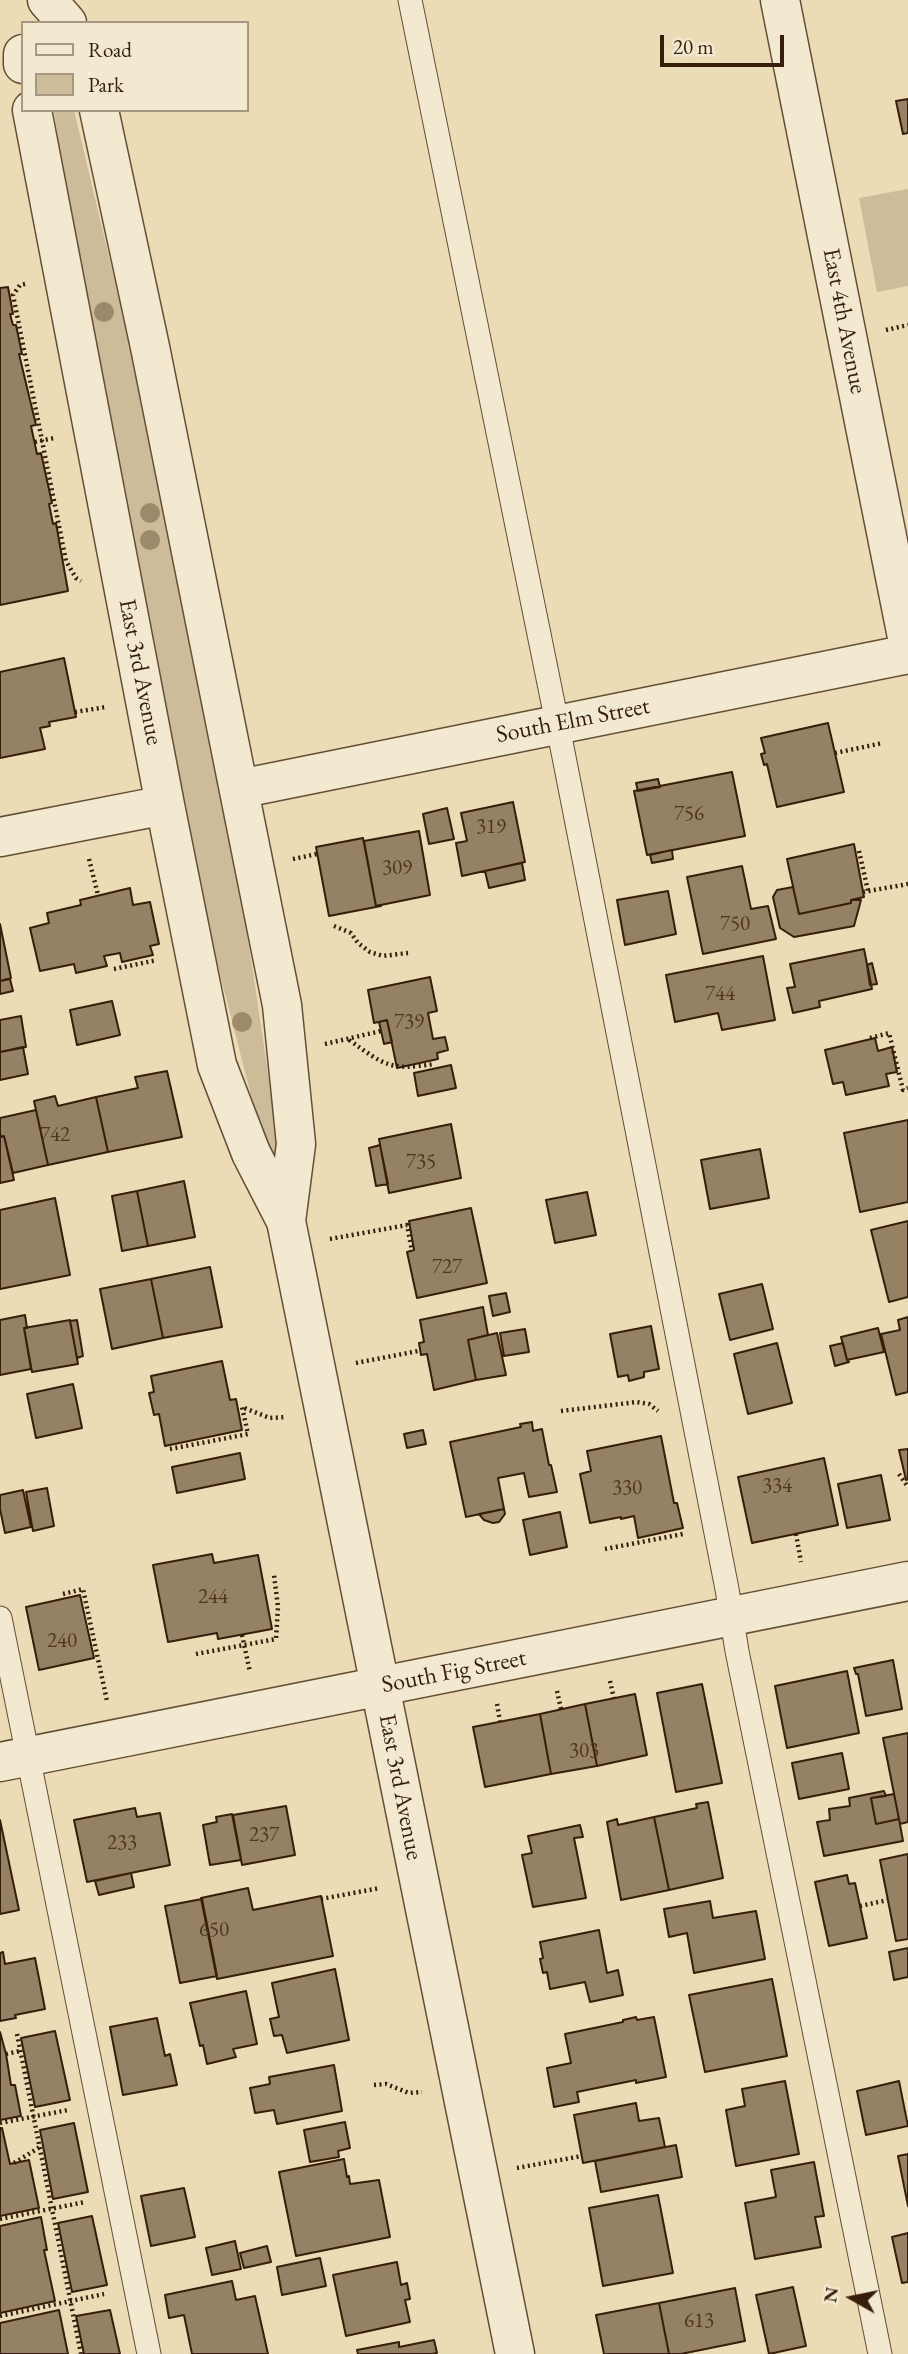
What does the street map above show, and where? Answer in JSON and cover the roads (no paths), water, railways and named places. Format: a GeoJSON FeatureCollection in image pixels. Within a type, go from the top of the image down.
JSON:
{"type":"FeatureCollection","features":[{"type":"Feature","properties":{"kind":"street"},"geometry":{"type":"LineString","coordinates":[[33,21],[39,0]]}},
{"type":"Feature","properties":{"kind":"street"},"geometry":{"type":"LineString","coordinates":[[47,0],[64,21]]}},
{"type":"Feature","properties":{"kind":"street","name":"East 4th Avenue"},"geometry":{"type":"LineString","coordinates":[[780,0],[908,642]]}},
{"type":"Feature","properties":{"kind":"street","name":"East 3rd Avenue"},"geometry":{"type":"LineString","coordinates":[[32,112],[165,805],[218,1065],[251,1153],[289,1233],[515,2354]]}},
{"type":"Feature","properties":{"kind":"street","name":"East 3rd Avenue"},"geometry":{"type":"LineString","coordinates":[[99,112],[282,1005],[296,1144],[289,1233]]}},
{"type":"Feature","properties":{"kind":"street","name":"South Elm Street"},"geometry":{"type":"LineString","coordinates":[[239,789],[908,654]]}},
{"type":"Feature","properties":{"kind":"street"},"geometry":{"type":"LineString","coordinates":[[0,837],[165,805]]}},
{"type":"Feature","properties":{"kind":"street","name":"South Fig Street"},"geometry":{"type":"LineString","coordinates":[[15,1760],[908,1581]]}},
{"type":"Feature","properties":{"kind":"lane"},"geometry":{"type":"LineString","coordinates":[[410,0],[557,725],[731,1616],[880,2354]]}},
{"type":"Feature","properties":{"kind":"lane"},"geometry":{"type":"LineString","coordinates":[[0,1618],[15,1760],[99,2103],[149,2354]]}}]}
